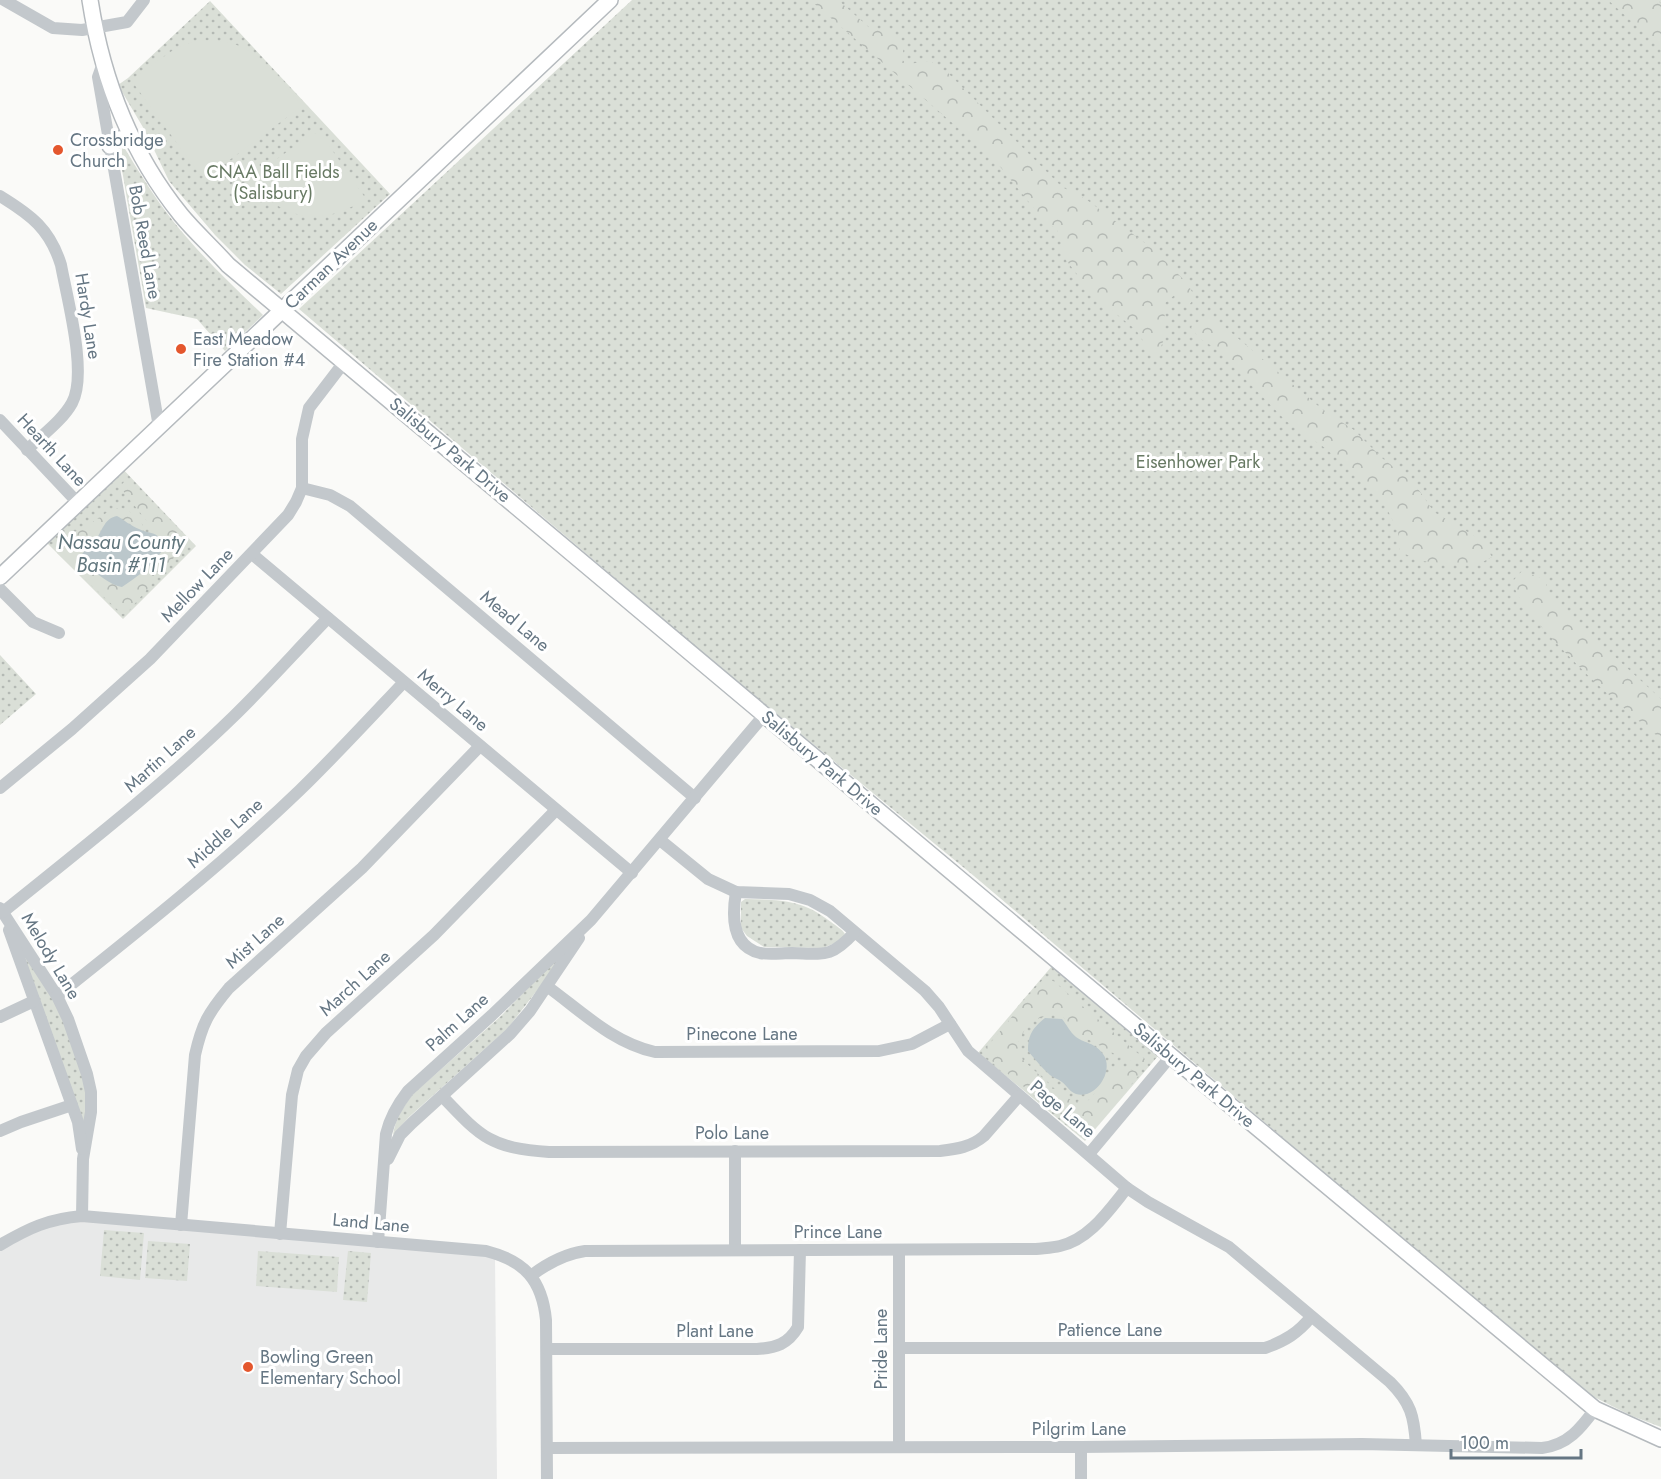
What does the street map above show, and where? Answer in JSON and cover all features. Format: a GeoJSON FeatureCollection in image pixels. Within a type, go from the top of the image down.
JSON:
{"type":"FeatureCollection","features":[{"type":"Feature","properties":{"kind":"main road","name":"Salisbury Park Drive"},"geometry":{"type":"LineString","coordinates":[[90,0],[103,63],[121,115],[142,159],[182,216],[228,265],[1595,1409],[1661,1439]]}},
{"type":"Feature","properties":{"kind":"main road","name":"Carman Avenue"},"geometry":{"type":"LineString","coordinates":[[0,577],[610,0]]}},
{"type":"Feature","properties":{"kind":"main road"},"geometry":{"type":"LineString","coordinates":[[110,146],[120,138],[133,139]]}},
{"type":"Feature","properties":{"kind":"street"},"geometry":{"type":"LineString","coordinates":[[4,0],[53,28],[82,30],[128,22],[144,0]]}},
{"type":"Feature","properties":{"kind":"street","name":"Bob Reed Lane"},"geometry":{"type":"LineString","coordinates":[[103,63],[98,77],[159,427]]}},
{"type":"Feature","properties":{"kind":"street","name":"Hardy Lane"},"geometry":{"type":"LineString","coordinates":[[0,196],[38,222],[57,250],[78,364],[79,384],[71,405],[62,417],[27,450]]}},
{"type":"Feature","properties":{"kind":"street","name":"Mellow Lane"},"geometry":{"type":"LineString","coordinates":[[0,788],[72,729],[150,659],[288,515],[302,488],[302,439],[306,417],[315,399],[345,361]]}},
{"type":"Feature","properties":{"kind":"street","name":"Hearth Lane"},"geometry":{"type":"LineString","coordinates":[[0,420],[79,504]]}},
{"type":"Feature","properties":{"kind":"street","name":"Mead Lane"},"geometry":{"type":"LineString","coordinates":[[302,488],[330,495],[350,506],[695,798]]}},
{"type":"Feature","properties":{"kind":"street","name":"Merry Lane"},"geometry":{"type":"LineString","coordinates":[[252,554],[632,873]]}},
{"type":"Feature","properties":{"kind":"street"},"geometry":{"type":"LineString","coordinates":[[0,589],[33,622],[59,633]]}},
{"type":"Feature","properties":{"kind":"street","name":"Martin Lane"},"geometry":{"type":"LineString","coordinates":[[1,910],[128,812],[188,759],[234,716],[328,618]]}},
{"type":"Feature","properties":{"kind":"street","name":"Middle Lane"},"geometry":{"type":"LineString","coordinates":[[57,996],[180,898],[232,852],[301,789],[404,682]]}},
{"type":"Feature","properties":{"kind":"street","name":"Palm Lane"},"geometry":{"type":"LineString","coordinates":[[378,1242],[382,1171],[389,1122],[397,1105],[408,1091],[492,1016],[591,920],[765,714]]}},
{"type":"Feature","properties":{"kind":"street","name":"Mist Lane"},"geometry":{"type":"LineString","coordinates":[[181,1225],[195,1055],[200,1031],[210,1010],[229,988],[362,868],[480,746]]}},
{"type":"Feature","properties":{"kind":"street","name":"March Lane"},"geometry":{"type":"LineString","coordinates":[[280,1234],[292,1095],[298,1070],[306,1056],[326,1033],[434,935],[556,810]]}},
{"type":"Feature","properties":{"kind":"street","name":"Page Lane"},"geometry":{"type":"LineString","coordinates":[[660,840],[708,879],[736,892],[789,894],[810,900],[830,911],[926,991],[968,1051],[1127,1188],[1229,1247],[1402,1394],[1411,1408],[1416,1444]]}},
{"type":"Feature","properties":{"kind":"street"},"geometry":{"type":"LineString","coordinates":[[736,892],[732,913],[735,931],[749,948],[760,953],[827,954],[844,944],[854,933]]}},
{"type":"Feature","properties":{"kind":"street","name":"Melody Lane"},"geometry":{"type":"LineString","coordinates":[[1,910],[57,996],[81,1054],[91,1092],[91,1112],[83,1160],[81,1216]]}},
{"type":"Feature","properties":{"kind":"street","name":"Melody Lane"},"geometry":{"type":"LineString","coordinates":[[1,910],[78,1122],[83,1160]]}},
{"type":"Feature","properties":{"kind":"street","name":"Palm Lane"},"geometry":{"type":"LineString","coordinates":[[382,1171],[400,1135],[510,1034],[530,1011],[591,920]]}},
{"type":"Feature","properties":{"kind":"street","name":"Pinecone Lane"},"geometry":{"type":"LineString","coordinates":[[548,987],[617,1038],[655,1052],[879,1051],[912,1044],[950,1024]]}},
{"type":"Feature","properties":{"kind":"street"},"geometry":{"type":"LineString","coordinates":[[0,1017],[34,1001]]}},
{"type":"Feature","properties":{"kind":"street"},"geometry":{"type":"LineString","coordinates":[[1089,1154],[1171,1056]]}},
{"type":"Feature","properties":{"kind":"street","name":"Polo Lane"},"geometry":{"type":"LineString","coordinates":[[442,1096],[485,1137],[504,1146],[520,1150],[549,1152],[940,1151],[962,1149],[978,1142],[1019,1096]]}},
{"type":"Feature","properties":{"kind":"street"},"geometry":{"type":"LineString","coordinates":[[0,1131],[72,1105]]}},
{"type":"Feature","properties":{"kind":"street"},"geometry":{"type":"LineString","coordinates":[[735,1151],[735,1250]]}},
{"type":"Feature","properties":{"kind":"street","name":"Prince Lane"},"geometry":{"type":"LineString","coordinates":[[532,1275],[546,1265],[571,1253],[735,1250],[1036,1250],[1061,1246],[1078,1239],[1092,1229],[1127,1188]]}},
{"type":"Feature","properties":{"kind":"street","name":"Land Lane"},"geometry":{"type":"LineString","coordinates":[[0,1245],[48,1221],[81,1216],[486,1251],[504,1256],[532,1275]]}},
{"type":"Feature","properties":{"kind":"street","name":"Plant Lane"},"geometry":{"type":"LineString","coordinates":[[547,1349],[757,1349],[779,1346],[792,1338],[798,1327],[800,1250]]}},
{"type":"Feature","properties":{"kind":"street","name":"Pride Lane"},"geometry":{"type":"LineString","coordinates":[[899,1250],[899,1447]]}},
{"type":"Feature","properties":{"kind":"street"},"geometry":{"type":"LineString","coordinates":[[532,1275],[544,1302],[547,1349],[547,1479]]}},
{"type":"Feature","properties":{"kind":"street","name":"Patience Lane"},"geometry":{"type":"LineString","coordinates":[[899,1348],[1265,1348],[1293,1335],[1311,1317]]}},
{"type":"Feature","properties":{"kind":"street","name":"Pilgrim Lane"},"geometry":{"type":"LineString","coordinates":[[547,1448],[1416,1444],[1542,1448],[1553,1447],[1574,1435],[1595,1409]]}},
{"type":"Feature","properties":{"kind":"street"},"geometry":{"type":"LineString","coordinates":[[1081,1447],[1081,1479]]}},
{"type":"Feature","properties":{"kind":"shaded area","name":"Bowling Green Elementary School"},"geometry":{"type":"Polygon","coordinates":[[[80,1218],[495,1256],[497,1479],[0,1479],[0,1248],[47,1223],[80,1218]]]}},
{"type":"Feature","properties":{"kind":"green space","name":"Eisenhower Park"},"geometry":{"type":"Polygon","coordinates":[[[632,0],[1661,0],[1661,1427],[1632,1416],[1592,1396],[1533,1350],[974,876],[718,666],[299,309],[632,0]]]}},
{"type":"Feature","properties":{"kind":"green space"},"geometry":{"type":"Polygon","coordinates":[[[810,0],[838,0],[872,30],[885,30],[904,44],[902,60],[908,64],[930,61],[948,73],[1062,187],[1087,200],[1153,249],[1187,283],[1195,297],[1187,308],[1177,293],[1165,303],[1164,339],[1157,357],[1151,353],[1136,330],[1093,295],[1066,260],[1057,229],[1045,222],[994,159],[810,0]]]}},
{"type":"Feature","properties":{"kind":"green space"},"geometry":{"type":"Polygon","coordinates":[[[1608,0],[1658,0],[1661,4],[1661,48],[1608,0]]]}},
{"type":"Feature","properties":{"kind":"green space","name":"CNAA Ball Fields (Salisbury)"},"geometry":{"type":"Polygon","coordinates":[[[210,1],[390,194],[281,294],[245,265],[215,235],[169,181],[144,129],[118,85],[210,1]]]}},
{"type":"Feature","properties":{"kind":"green space"},"geometry":{"type":"Polygon","coordinates":[[[198,40],[227,42],[250,52],[278,77],[302,106],[208,176],[200,175],[131,80],[176,48],[198,40]]]}},
{"type":"Feature","properties":{"kind":"green space"},"geometry":{"type":"Polygon","coordinates":[[[313,133],[321,134],[366,199],[334,214],[303,216],[289,212],[275,204],[249,179],[313,133]]]}},
{"type":"Feature","properties":{"kind":"green space"},"geometry":{"type":"Polygon","coordinates":[[[122,144],[146,183],[183,234],[216,270],[263,315],[225,351],[197,319],[146,308],[122,170],[122,144]]]}},
{"type":"Feature","properties":{"kind":"green space"},"geometry":{"type":"Polygon","coordinates":[[[1214,318],[1323,410],[1354,430],[1382,458],[1414,483],[1434,512],[1483,541],[1492,557],[1475,566],[1422,561],[1400,552],[1398,531],[1381,497],[1325,448],[1286,421],[1215,348],[1199,338],[1191,327],[1202,319],[1214,318]]]}},
{"type":"Feature","properties":{"kind":"green space"},"geometry":{"type":"Polygon","coordinates":[[[119,465],[196,546],[123,619],[42,538],[119,465]]]}},
{"type":"Feature","properties":{"kind":"green space"},"geometry":{"type":"Polygon","coordinates":[[[125,481],[188,541],[127,613],[122,614],[57,553],[66,538],[107,512],[118,508],[129,511],[140,521],[144,531],[121,518],[101,529],[98,537],[80,557],[87,566],[105,579],[123,587],[126,584],[161,542],[120,486],[125,481]]]}},
{"type":"Feature","properties":{"kind":"green space"},"geometry":{"type":"Polygon","coordinates":[[[1522,571],[1546,580],[1546,594],[1661,699],[1661,739],[1589,676],[1533,617],[1523,604],[1512,582],[1522,571]]]}},
{"type":"Feature","properties":{"kind":"green space"},"geometry":{"type":"Polygon","coordinates":[[[0,655],[36,694],[0,725],[0,655]]]}},
{"type":"Feature","properties":{"kind":"green space"},"geometry":{"type":"Polygon","coordinates":[[[745,899],[790,902],[800,905],[820,914],[845,934],[840,941],[823,948],[764,947],[747,936],[741,928],[741,902],[745,899]]]}},
{"type":"Feature","properties":{"kind":"green space"},"geometry":{"type":"Polygon","coordinates":[[[6,919],[56,997],[89,1090],[83,1151],[6,919]]]}},
{"type":"Feature","properties":{"kind":"green space"},"geometry":{"type":"Polygon","coordinates":[[[559,956],[562,958],[508,1028],[409,1117],[393,1135],[400,1114],[413,1094],[501,1016],[559,956]]]}},
{"type":"Feature","properties":{"kind":"green space"},"geometry":{"type":"Polygon","coordinates":[[[1052,966],[1158,1056],[1085,1141],[978,1053],[1052,966]]]}},
{"type":"Feature","properties":{"kind":"green space"},"geometry":{"type":"Polygon","coordinates":[[[1044,978],[1051,979],[1148,1062],[1126,1059],[1078,1035],[1065,1019],[1054,1012],[1028,1023],[1017,1045],[1023,1060],[1057,1091],[1074,1102],[1089,1100],[1118,1065],[1141,1073],[1086,1137],[982,1053],[1044,978]]]}},
{"type":"Feature","properties":{"kind":"green space"},"geometry":{"type":"Polygon","coordinates":[[[104,1230],[144,1233],[140,1280],[100,1276],[104,1230]]]}},
{"type":"Feature","properties":{"kind":"green space"},"geometry":{"type":"Polygon","coordinates":[[[148,1241],[190,1244],[187,1281],[145,1278],[148,1241]]]}},
{"type":"Feature","properties":{"kind":"green space"},"geometry":{"type":"Polygon","coordinates":[[[258,1251],[339,1257],[337,1292],[256,1286],[258,1251]]]}},
{"type":"Feature","properties":{"kind":"green space"},"geometry":{"type":"Polygon","coordinates":[[[348,1251],[371,1253],[367,1302],[343,1300],[348,1251]]]}},
{"type":"Feature","properties":{"kind":"water","name":"Nassau County Basin #111"},"geometry":{"type":"Polygon","coordinates":[[[117,516],[136,528],[158,536],[162,551],[144,571],[122,587],[99,575],[80,557],[97,538],[107,521],[117,516]]]}},
{"type":"Feature","properties":{"kind":"water"},"geometry":{"type":"Polygon","coordinates":[[[1045,1018],[1062,1019],[1076,1037],[1093,1045],[1103,1054],[1107,1068],[1105,1075],[1102,1082],[1090,1093],[1083,1095],[1072,1092],[1047,1072],[1028,1051],[1032,1032],[1045,1018]]]}},
{"type":"Feature","properties":{"kind":"place","name":"Crossbridge Church"},"geometry":{"type":"Point","coordinates":[58,150]}},
{"type":"Feature","properties":{"kind":"place","name":"East Meadow Fire Station #4"},"geometry":{"type":"Point","coordinates":[181,349]}},
{"type":"Feature","properties":{"kind":"place","name":"Bowling Green Elementary School"},"geometry":{"type":"Point","coordinates":[248,1367]}}]}
